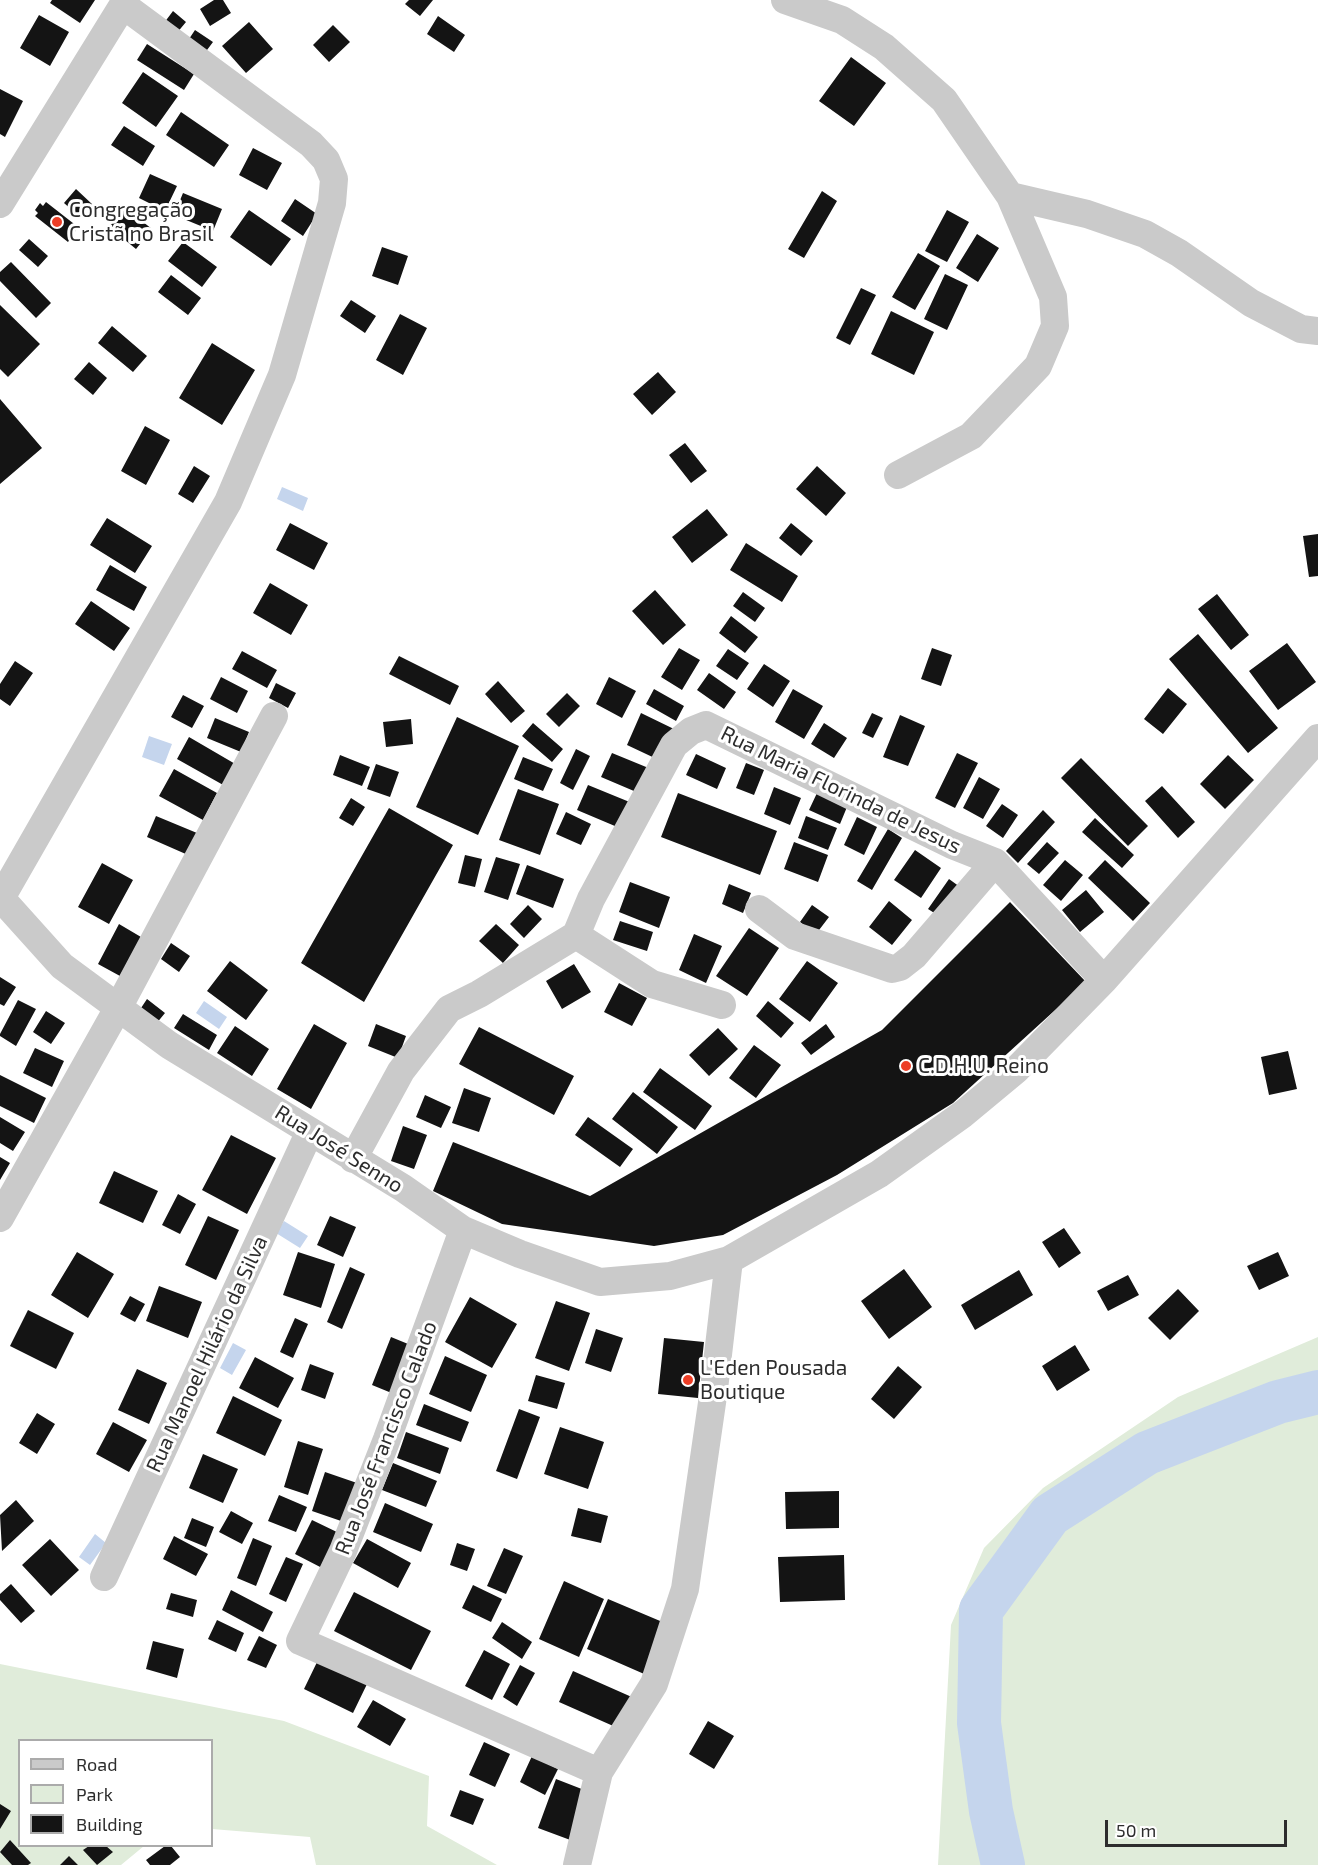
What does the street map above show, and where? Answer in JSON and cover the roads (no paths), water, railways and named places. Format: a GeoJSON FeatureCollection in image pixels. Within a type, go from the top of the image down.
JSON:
{"type":"FeatureCollection","features":[{"type":"Feature","properties":{"kind":"street"},"geometry":{"type":"LineString","coordinates":[[785,0],[842,20],[884,46],[944,100],[1010,196],[1053,297],[1055,326],[1038,366],[971,436],[898,475]]}},
{"type":"Feature","properties":{"kind":"street"},"geometry":{"type":"LineString","coordinates":[[0,204],[123,3],[311,144],[326,160],[334,179],[332,203],[324,235],[282,375],[228,502],[1,898]]}},
{"type":"Feature","properties":{"kind":"street"},"geometry":{"type":"LineString","coordinates":[[1010,196],[1087,214],[1145,234],[1179,253],[1251,303],[1302,329],[1318,331]]}},
{"type":"Feature","properties":{"kind":"street"},"geometry":{"type":"LineString","coordinates":[[0,1218],[118,1008],[274,716]]}},
{"type":"Feature","properties":{"kind":"street","name":"Rua Maria Florinda de Jesus"},"geometry":{"type":"LineString","coordinates":[[576,935],[591,899],[674,745],[691,731],[706,725],[952,845],[995,862],[1104,981]]}},
{"type":"Feature","properties":{"kind":"street","name":"Rua José Senno"},"geometry":{"type":"LineString","coordinates":[[1,898],[62,966],[169,1045],[403,1188],[463,1230],[520,1254],[600,1282],[670,1276],[729,1260],[879,1174],[963,1114],[1016,1070],[1104,981],[1318,738]]}},
{"type":"Feature","properties":{"kind":"street"},"geometry":{"type":"LineString","coordinates":[[759,909],[795,936],[892,969],[900,967],[914,956],[995,862]]}},
{"type":"Feature","properties":{"kind":"street"},"geometry":{"type":"LineString","coordinates":[[353,1159],[401,1071],[448,1009],[479,994],[576,935],[652,984],[722,1005]]}},
{"type":"Feature","properties":{"kind":"street","name":"Rua Manoel Hilário da Silva"},"geometry":{"type":"LineString","coordinates":[[104,1577],[310,1131]]}},
{"type":"Feature","properties":{"kind":"street","name":"Rua José Francisco Calado"},"geometry":{"type":"LineString","coordinates":[[463,1230],[344,1551],[300,1641],[599,1772]]}},
{"type":"Feature","properties":{"kind":"street"},"geometry":{"type":"LineString","coordinates":[[577,1865],[599,1772],[654,1684],[685,1589],[714,1389],[729,1260]]}},
{"type":"Feature","properties":{"kind":"water"},"geometry":{"type":"Polygon","coordinates":[[[282,487],[308,498],[303,511],[277,499],[282,487]]]}},
{"type":"Feature","properties":{"kind":"water"},"geometry":{"type":"Polygon","coordinates":[[[149,736],[172,744],[164,765],[142,757],[149,736]]]}},
{"type":"Feature","properties":{"kind":"water"},"geometry":{"type":"Polygon","coordinates":[[[204,1001],[227,1017],[219,1029],[196,1013],[204,1001]]]}},
{"type":"Feature","properties":{"kind":"water"},"geometry":{"type":"Polygon","coordinates":[[[284,1221],[308,1236],[300,1248],[276,1233],[284,1221]]]}},
{"type":"Feature","properties":{"kind":"water"},"geometry":{"type":"Polygon","coordinates":[[[233,1343],[246,1350],[232,1375],[220,1368],[233,1343]]]}},
{"type":"Feature","properties":{"kind":"water"},"geometry":{"type":"Polygon","coordinates":[[[95,1534],[106,1543],[90,1565],[79,1557],[95,1534]]]}},
{"type":"Feature","properties":{"kind":"waterway"},"geometry":{"type":"LineString","coordinates":[[1003,1865],[991,1811],[979,1723],[981,1610],[1050,1515],[1147,1453],[1278,1402],[1318,1392]]}},
{"type":"Feature","properties":{"kind":"place","name":"Congregação Cristã no Brasil"},"geometry":{"type":"Point","coordinates":[57,222]}},
{"type":"Feature","properties":{"kind":"place","name":"C.D.H.U. Reino"},"geometry":{"type":"Point","coordinates":[906,1066]}},
{"type":"Feature","properties":{"kind":"place","name":"L'Eden Pousada Boutique"},"geometry":{"type":"Point","coordinates":[688,1380]}}]}
